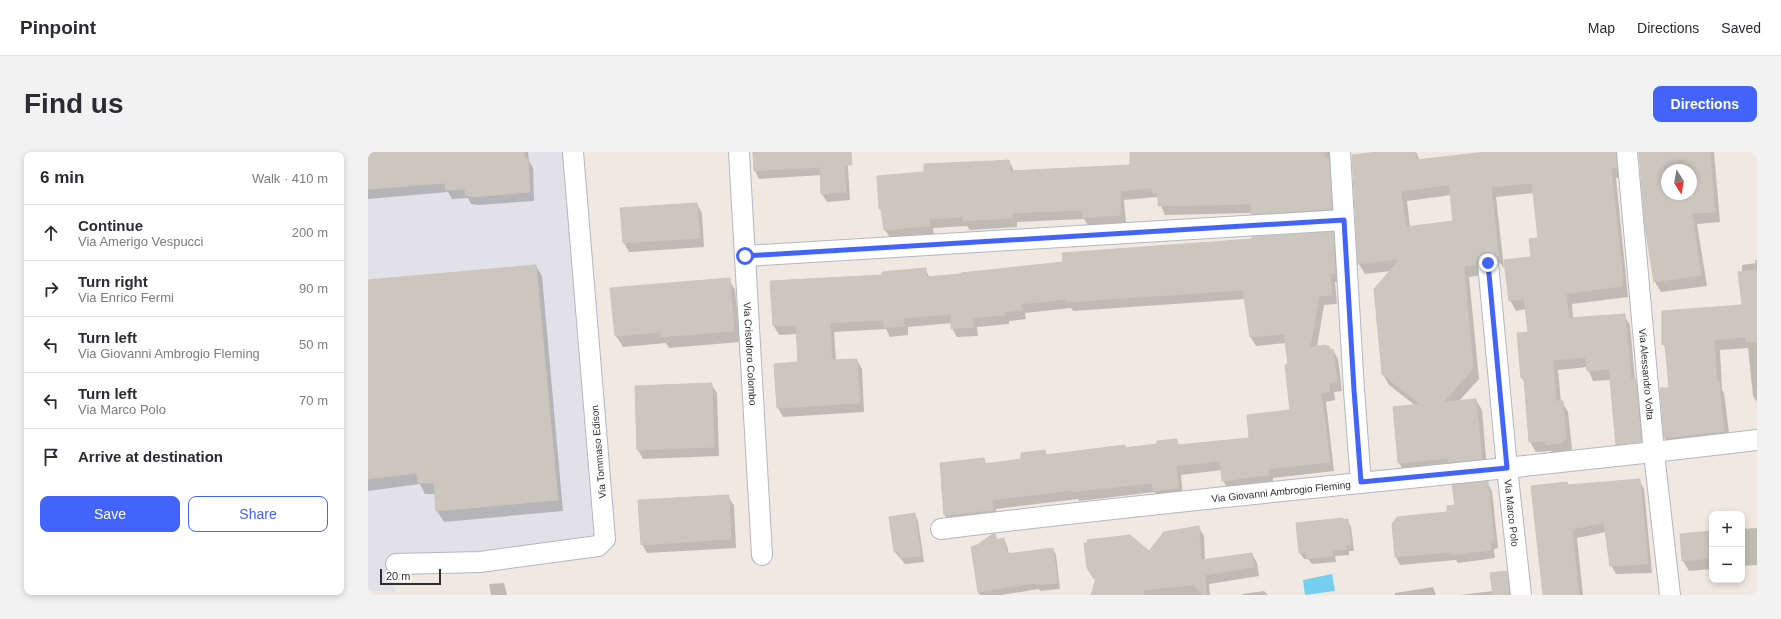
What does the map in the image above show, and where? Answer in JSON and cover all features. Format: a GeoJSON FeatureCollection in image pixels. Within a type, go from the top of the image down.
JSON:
{"type":"FeatureCollection","features":[{"type":"Feature","properties":{"kind":"street","name":"Via Tommaso Edison"},"geometry":{"type":"LineString","coordinates":[[396,564],[480,562],[598,546],[605,539],[573,152]]}},
{"type":"Feature","properties":{"kind":"street","name":"Via Cristoforo Colombo"},"geometry":{"type":"LineString","coordinates":[[739,152],[762,555]]}},
{"type":"Feature","properties":{"kind":"street"},"geometry":{"type":"LineString","coordinates":[[1340,152],[1353,383],[1361,482]]}},
{"type":"Feature","properties":{"kind":"street","name":"Via Alessandro Volta"},"geometry":{"type":"LineString","coordinates":[[1627,152],[1654,453],[1670,595]]}},
{"type":"Feature","properties":{"kind":"street"},"geometry":{"type":"LineString","coordinates":[[745,256],[1344,220]]}},
{"type":"Feature","properties":{"kind":"street","name":"Via Marco Polo"},"geometry":{"type":"LineString","coordinates":[[1488,263],[1507,468],[1521,595]]}},
{"type":"Feature","properties":{"kind":"street","name":"Via Giovanni Ambrogio Fleming"},"geometry":{"type":"LineString","coordinates":[[949,528],[1361,482],[1654,453],[1757,440]]}},
{"type":"Feature","properties":{"kind":"shaded area"},"geometry":{"type":"Polygon","coordinates":[[[368,152],[567,152],[597,536],[480,554],[390,557],[396,592],[368,590],[368,152]]]}},
{"type":"Feature","properties":{"kind":"water"},"geometry":{"type":"Polygon","coordinates":[[[1332,574],[1335,591],[1305,595],[1303,580],[1332,574]]]}},
{"type":"Feature","properties":{"kind":"building"},"geometry":{"type":"Polygon","coordinates":[[[368,152],[524,152],[525,158],[528,158],[530,192],[472,197],[465,195],[465,189],[446,190],[445,183],[368,189],[368,152]]]}},
{"type":"Feature","properties":{"kind":"building"},"geometry":{"type":"Polygon","coordinates":[[[753,152],[851,152],[852,165],[844,165],[846,192],[821,194],[820,167],[754,171],[753,152]]]}},
{"type":"Feature","properties":{"kind":"building"},"geometry":{"type":"Polygon","coordinates":[[[1130,152],[1324,152],[1325,159],[1329,158],[1332,209],[1251,214],[1251,204],[1158,206],[1158,193],[1153,193],[1151,188],[1120,191],[1121,215],[1083,218],[1082,210],[1012,213],[1013,218],[963,221],[963,217],[929,219],[930,226],[884,230],[881,209],[879,209],[877,176],[924,172],[924,164],[1009,160],[1010,171],[1130,165],[1130,152]]]}},
{"type":"Feature","properties":{"kind":"building"},"geometry":{"type":"Polygon","coordinates":[[[1378,152],[1415,152],[1416,160],[1487,152],[1616,152],[1617,168],[1611,168],[1623,280],[1622,286],[1566,294],[1569,318],[1625,314],[1631,379],[1636,379],[1641,442],[1616,445],[1609,369],[1587,371],[1585,357],[1553,360],[1556,401],[1563,401],[1566,438],[1561,443],[1546,445],[1545,441],[1529,442],[1524,378],[1521,378],[1517,333],[1528,332],[1524,299],[1509,301],[1504,260],[1531,257],[1529,239],[1538,238],[1532,183],[1491,187],[1499,260],[1493,253],[1487,252],[1482,253],[1478,258],[1477,265],[1464,266],[1473,369],[1443,402],[1476,399],[1482,459],[1449,462],[1449,458],[1398,463],[1393,407],[1420,404],[1382,374],[1374,289],[1400,259],[1358,264],[1352,155],[1378,152]],[[1449,185],[1401,191],[1406,227],[1453,221],[1449,185]]]}},
{"type":"Feature","properties":{"kind":"building"},"geometry":{"type":"Polygon","coordinates":[[[1639,152],[1710,152],[1715,212],[1692,213],[1701,275],[1654,282],[1645,226],[1639,152]]]}},
{"type":"Feature","properties":{"kind":"building"},"geometry":{"type":"Polygon","coordinates":[[[697,203],[700,238],[623,243],[620,208],[697,203]]]}},
{"type":"Feature","properties":{"kind":"building"},"geometry":{"type":"Polygon","coordinates":[[[1333,232],[1335,273],[1330,273],[1332,295],[1319,296],[1310,347],[1326,345],[1329,346],[1330,350],[1333,349],[1337,382],[1329,383],[1330,391],[1321,393],[1330,462],[1268,469],[1269,475],[1222,481],[1220,461],[1176,466],[1179,488],[1153,491],[1152,483],[1073,492],[1073,490],[992,500],[993,510],[944,515],[940,463],[984,458],[985,464],[1021,459],[1021,453],[1045,450],[1046,455],[1125,445],[1125,448],[1157,444],[1157,441],[1177,439],[1178,445],[1249,438],[1247,415],[1290,410],[1285,365],[1288,364],[1284,334],[1250,337],[1243,290],[1067,302],[1067,299],[1021,304],[1022,310],[1004,312],[1005,315],[972,318],[973,327],[951,329],[951,314],[903,318],[904,326],[884,328],[883,320],[830,323],[832,360],[857,359],[860,403],[777,408],[774,364],[798,362],[796,325],[773,326],[770,281],[882,275],[882,272],[926,268],[926,277],[961,274],[1063,262],[1062,253],[1252,239],[1252,237],[1333,232]]]}},
{"type":"Feature","properties":{"kind":"building"},"geometry":{"type":"Polygon","coordinates":[[[536,265],[558,500],[436,511],[434,483],[418,483],[417,473],[368,479],[368,280],[536,265]]]}},
{"type":"Feature","properties":{"kind":"building"},"geometry":{"type":"Polygon","coordinates":[[[1757,270],[1757,342],[1746,342],[1746,337],[1714,340],[1717,382],[1719,382],[1724,431],[1664,438],[1660,388],[1669,388],[1665,344],[1662,345],[1662,311],[1742,305],[1738,272],[1757,270]]]}},
{"type":"Feature","properties":{"kind":"building"},"geometry":{"type":"Polygon","coordinates":[[[730,278],[734,331],[661,337],[661,332],[615,336],[610,288],[730,278]]]}},
{"type":"Feature","properties":{"kind":"building"},"geometry":{"type":"Polygon","coordinates":[[[712,383],[714,447],[637,450],[635,386],[712,383]]]}},
{"type":"Feature","properties":{"kind":"building"},"geometry":{"type":"Polygon","coordinates":[[[1640,479],[1648,564],[1610,566],[1604,523],[1572,529],[1579,595],[1543,595],[1531,486],[1567,482],[1568,485],[1640,479]]]}},
{"type":"Feature","properties":{"kind":"building"},"geometry":{"type":"Polygon","coordinates":[[[1488,481],[1494,540],[1490,541],[1491,550],[1452,555],[1452,552],[1395,557],[1392,524],[1397,517],[1447,512],[1447,506],[1455,505],[1452,485],[1488,481]]]}},
{"type":"Feature","properties":{"kind":"building"},"geometry":{"type":"Polygon","coordinates":[[[729,495],[731,539],[641,545],[638,500],[729,495]]]}},
{"type":"Feature","properties":{"kind":"building"},"geometry":{"type":"Polygon","coordinates":[[[915,513],[921,556],[901,558],[899,552],[894,552],[889,517],[915,513]]]}},
{"type":"Feature","properties":{"kind":"building"},"geometry":{"type":"Polygon","coordinates":[[[1343,518],[1343,520],[1348,519],[1351,545],[1346,545],[1346,549],[1332,550],[1333,556],[1307,559],[1306,552],[1299,553],[1296,523],[1343,518]]]}},
{"type":"Feature","properties":{"kind":"building"},"geometry":{"type":"Polygon","coordinates":[[[1199,526],[1201,560],[1252,553],[1254,567],[1205,575],[1206,595],[1204,595],[1193,585],[1144,590],[1144,595],[1091,595],[1096,578],[1094,579],[1087,568],[1084,543],[1088,543],[1087,540],[1130,535],[1149,551],[1164,532],[1199,526]]]}},
{"type":"Feature","properties":{"kind":"building"},"geometry":{"type":"Polygon","coordinates":[[[1709,531],[1709,558],[1682,561],[1680,534],[1709,531]]]}},
{"type":"Feature","properties":{"kind":"building"},"geometry":{"type":"Polygon","coordinates":[[[995,534],[996,540],[1004,538],[1007,554],[1053,548],[1058,583],[1036,585],[1036,583],[978,592],[971,547],[977,545],[995,534]]]}},
{"type":"Feature","properties":{"kind":"building"},"geometry":{"type":"Polygon","coordinates":[[[1507,571],[1509,595],[1493,595],[1490,573],[1507,571]]]}},
{"type":"Feature","properties":{"kind":"route"},"geometry":{"type":"LineString","coordinates":[[745,256],[1344,220],[1361,482],[1507,468],[1488,263]]}}]}
